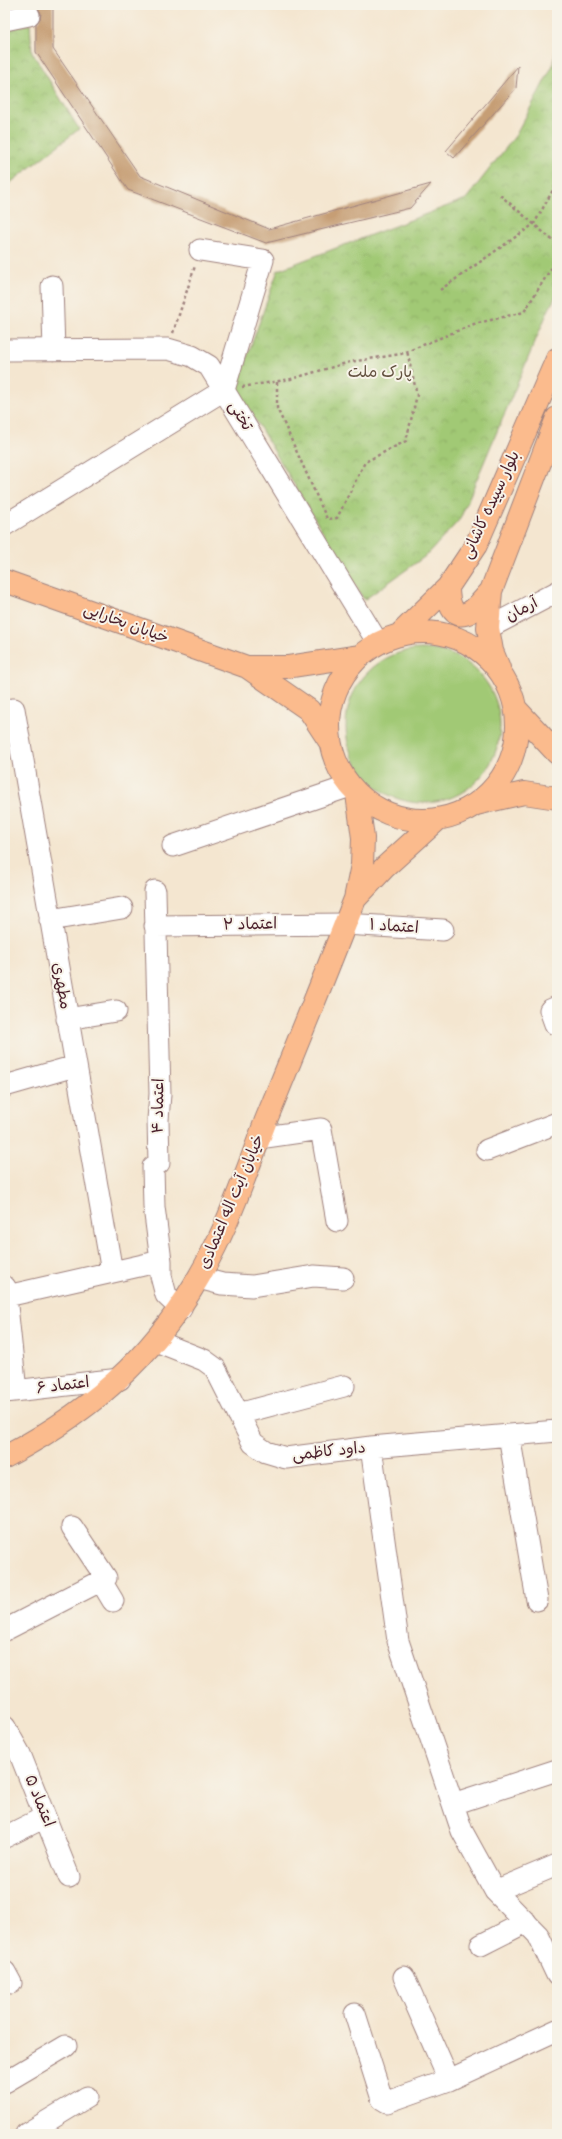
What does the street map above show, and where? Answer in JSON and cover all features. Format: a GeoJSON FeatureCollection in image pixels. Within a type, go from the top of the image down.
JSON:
{"type":"FeatureCollection","features":[{"type":"Feature","properties":{"kind":"main road","name":"بلوار سپیده کاشانی"},"geometry":{"type":"LineString","coordinates":[[399,635],[448,587],[476,545],[557,359]]}},
{"type":"Feature","properties":{"kind":"main road","name":"بلوار سپیده کاشانی"},"geometry":{"type":"LineString","coordinates":[[500,671],[492,651],[488,628],[491,591],[557,418]]}},
{"type":"Feature","properties":{"kind":"main road","name":"خیابان بخارایی"},"geometry":{"type":"LineString","coordinates":[[5,581],[247,667],[309,710],[330,742]]}},
{"type":"Feature","properties":{"kind":"main road"},"geometry":{"type":"LineString","coordinates":[[448,587],[448,600],[452,609],[459,613],[470,612],[491,591]]}},
{"type":"Feature","properties":{"kind":"main road"},"geometry":{"type":"LineString","coordinates":[[427,632],[455,637],[480,651],[500,671],[510,689],[516,709],[517,731],[513,752],[508,766],[492,790],[475,804],[458,814],[438,819],[409,819],[381,811],[353,790],[337,765],[330,742],[329,719],[333,696],[344,674],[359,656],[378,643],[399,635],[427,632]]}},
{"type":"Feature","properties":{"kind":"main road","name":"خیابان بخارایی"},"geometry":{"type":"LineString","coordinates":[[247,667],[287,667],[359,656]]}},
{"type":"Feature","properties":{"kind":"main road"},"geometry":{"type":"LineString","coordinates":[[516,709],[557,753]]}},
{"type":"Feature","properties":{"kind":"main road"},"geometry":{"type":"LineString","coordinates":[[353,790],[363,838],[362,865],[355,899]]}},
{"type":"Feature","properties":{"kind":"main road"},"geometry":{"type":"LineString","coordinates":[[475,804],[524,793],[557,798]]}},
{"type":"Feature","properties":{"kind":"main road"},"geometry":{"type":"LineString","coordinates":[[355,899],[385,867],[438,819]]}},
{"type":"Feature","properties":{"kind":"main road","name":"خیابان آیت اله اعتمادی"},"geometry":{"type":"LineString","coordinates":[[5,1457],[46,1435],[84,1409],[120,1379],[156,1341],[180,1309],[216,1246],[355,899]]}},
{"type":"Feature","properties":{"kind":"street"},"geometry":{"type":"LineString","coordinates":[[5,20],[29,15]]}},
{"type":"Feature","properties":{"kind":"street"},"geometry":{"type":"LineString","coordinates":[[5,526],[224,390],[263,260],[200,250]]}},
{"type":"Feature","properties":{"kind":"street"},"geometry":{"type":"LineString","coordinates":[[52,286],[54,350]]}},
{"type":"Feature","properties":{"kind":"street","name":"تختی"},"geometry":{"type":"LineString","coordinates":[[5,350],[168,349],[192,356],[209,366],[378,643]]}},
{"type":"Feature","properties":{"kind":"street","name":"آرمان"},"geometry":{"type":"LineString","coordinates":[[488,628],[557,592]]}},
{"type":"Feature","properties":{"kind":"street","name":"مطهری"},"geometry":{"type":"LineString","coordinates":[[5,710],[14,709],[112,1272]]}},
{"type":"Feature","properties":{"kind":"street"},"geometry":{"type":"LineString","coordinates":[[173,846],[353,790]]}},
{"type":"Feature","properties":{"kind":"street","name":"اعتماد ۴"},"geometry":{"type":"LineString","coordinates":[[155,891],[160,1094],[158,1120],[159,1163],[153,1167],[152,1183],[161,1262],[161,1276],[166,1295],[180,1309]]}},
{"type":"Feature","properties":{"kind":"street"},"geometry":{"type":"LineString","coordinates":[[50,920],[122,908]]}},
{"type":"Feature","properties":{"kind":"street","name":"اعتماد ۲"},"geometry":{"type":"LineString","coordinates":[[155,926],[345,924]]}},
{"type":"Feature","properties":{"kind":"street","name":"اعتماد ۱"},"geometry":{"type":"LineString","coordinates":[[345,924],[443,930]]}},
{"type":"Feature","properties":{"kind":"street"},"geometry":{"type":"LineString","coordinates":[[67,1018],[116,1011]]}},
{"type":"Feature","properties":{"kind":"street"},"geometry":{"type":"LineString","coordinates":[[5,1086],[75,1066]]}},
{"type":"Feature","properties":{"kind":"street"},"geometry":{"type":"LineString","coordinates":[[488,1150],[557,1123]]}},
{"type":"Feature","properties":{"kind":"street"},"geometry":{"type":"LineString","coordinates":[[259,1138],[321,1129],[337,1221]]}},
{"type":"Feature","properties":{"kind":"street"},"geometry":{"type":"LineString","coordinates":[[10,1392],[6,1292],[161,1262]]}},
{"type":"Feature","properties":{"kind":"street"},"geometry":{"type":"LineString","coordinates":[[199,1278],[222,1284],[252,1286],[314,1276],[343,1278]]}},
{"type":"Feature","properties":{"kind":"street","name":"داود کاظمی"},"geometry":{"type":"LineString","coordinates":[[156,1341],[204,1360],[215,1368],[253,1443],[266,1452],[286,1458],[371,1448],[557,1431]]}},
{"type":"Feature","properties":{"kind":"street","name":"اعتماد ۶"},"geometry":{"type":"LineString","coordinates":[[10,1392],[120,1379]]}},
{"type":"Feature","properties":{"kind":"street"},"geometry":{"type":"LineString","coordinates":[[238,1414],[344,1386]]}},
{"type":"Feature","properties":{"kind":"street"},"geometry":{"type":"LineString","coordinates":[[510,1435],[537,1600]]}},
{"type":"Feature","properties":{"kind":"street"},"geometry":{"type":"LineString","coordinates":[[371,1448],[398,1641],[462,1831],[495,1891],[538,1935],[557,1975]]}},
{"type":"Feature","properties":{"kind":"street"},"geometry":{"type":"LineString","coordinates":[[72,1527],[103,1580],[113,1601]]}},
{"type":"Feature","properties":{"kind":"street"},"geometry":{"type":"LineString","coordinates":[[5,1630],[103,1580]]}},
{"type":"Feature","properties":{"kind":"street","name":"اعتماد ۵"},"geometry":{"type":"LineString","coordinates":[[5,1727],[13,1758],[45,1817],[69,1877]]}},
{"type":"Feature","properties":{"kind":"street"},"geometry":{"type":"LineString","coordinates":[[453,1804],[557,1770]]}},
{"type":"Feature","properties":{"kind":"street"},"geometry":{"type":"LineString","coordinates":[[5,1837],[45,1817]]}},
{"type":"Feature","properties":{"kind":"street"},"geometry":{"type":"LineString","coordinates":[[495,1891],[557,1865]]}},
{"type":"Feature","properties":{"kind":"street"},"geometry":{"type":"LineString","coordinates":[[480,1945],[526,1922]]}},
{"type":"Feature","properties":{"kind":"street"},"geometry":{"type":"LineString","coordinates":[[404,1977],[449,2080]]}},
{"type":"Feature","properties":{"kind":"street"},"geometry":{"type":"LineString","coordinates":[[355,2014],[384,2101],[390,2101],[449,2080],[557,2030]]}},
{"type":"Feature","properties":{"kind":"street"},"geometry":{"type":"LineString","coordinates":[[5,2082],[66,2046]]}},
{"type":"Feature","properties":{"kind":"street"},"geometry":{"type":"LineString","coordinates":[[26,2134],[87,2097]]}},
{"type":"Feature","properties":{"kind":"path"},"geometry":{"type":"LineString","coordinates":[[440,290],[534,224],[557,183]]}},
{"type":"Feature","properties":{"kind":"path"},"geometry":{"type":"LineString","coordinates":[[500,195],[557,244]]}},
{"type":"Feature","properties":{"kind":"path"},"geometry":{"type":"LineString","coordinates":[[168,349],[200,250]]}},
{"type":"Feature","properties":{"kind":"path"},"geometry":{"type":"LineString","coordinates":[[224,390],[291,380],[350,362],[407,351],[474,324],[524,312],[557,259]]}},
{"type":"Feature","properties":{"kind":"path"},"geometry":{"type":"LineString","coordinates":[[277,382],[277,408],[327,519],[337,518],[364,462],[406,441],[417,395],[407,351]]}},
{"type":"Feature","properties":{"kind":"green space"},"geometry":{"type":"Polygon","coordinates":[[[30,24],[32,52],[79,129],[5,187],[5,30],[30,24]]]}},
{"type":"Feature","properties":{"kind":"green space","name":"پارک ملت"},"geometry":{"type":"Polygon","coordinates":[[[557,42],[557,294],[548,311],[460,519],[427,555],[364,600],[236,388],[278,270],[466,199],[516,135],[553,65],[557,42]]]}},
{"type":"Feature","properties":{"kind":"green space"},"geometry":{"type":"Polygon","coordinates":[[[415,649],[431,649],[453,654],[478,671],[495,696],[499,711],[499,741],[495,756],[478,781],[453,798],[431,803],[415,803],[393,798],[374,786],[363,775],[351,756],[346,734],[346,718],[351,696],[363,677],[374,666],[393,654],[415,649]]]}},
{"type":"Feature","properties":{"kind":"building"},"geometry":{"type":"Polygon","coordinates":[[[36,5],[53,5],[53,49],[140,176],[269,229],[431,184],[410,208],[266,243],[128,190],[36,52],[36,24],[40,19],[41,13],[36,5]]]}},
{"type":"Feature","properties":{"kind":"building"},"geometry":{"type":"Polygon","coordinates":[[[518,66],[516,88],[454,158],[446,151],[518,66]]]}}]}
